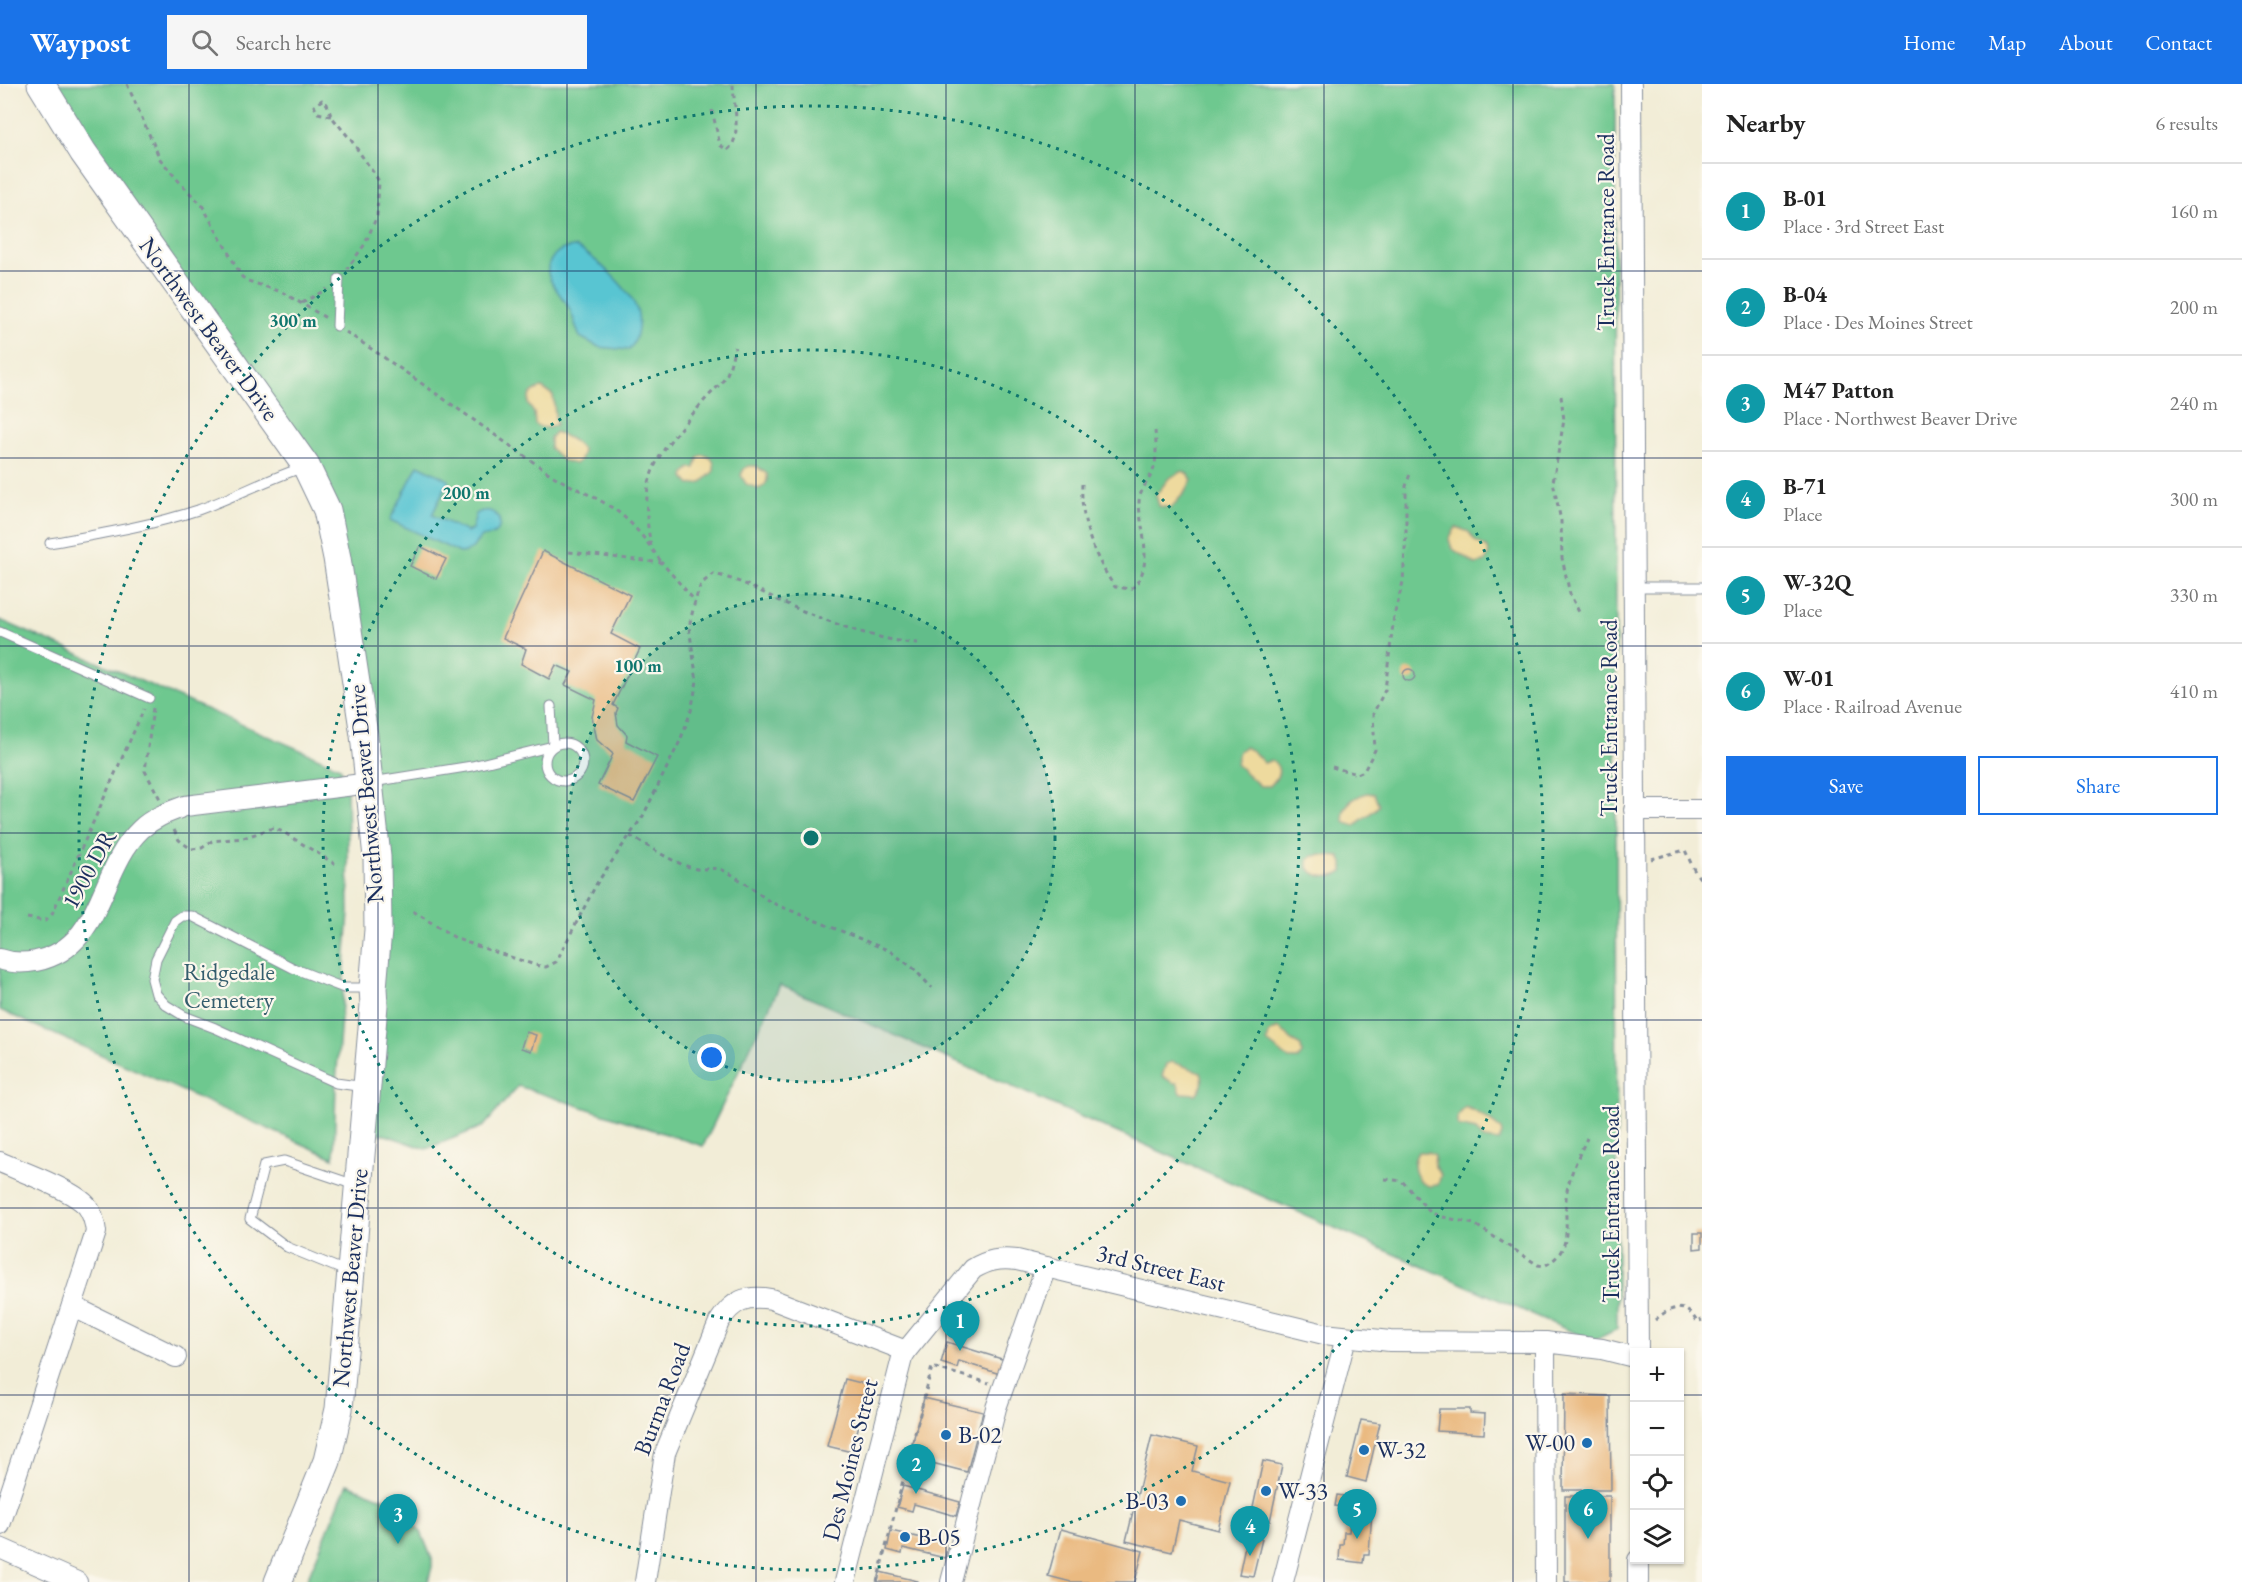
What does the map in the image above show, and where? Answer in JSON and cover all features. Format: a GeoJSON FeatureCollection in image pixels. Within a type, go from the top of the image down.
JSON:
{"type":"FeatureCollection","features":[{"type":"Feature","properties":{"kind":"main road","name":"Northwest Beaver Drive"},"geometry":{"type":"LineString","coordinates":[[41,84],[82,152],[306,466],[327,510],[337,558],[370,783],[377,857],[378,930],[373,988],[374,1005],[339,1409],[327,1461],[278,1582]]}},
{"type":"Feature","properties":{"kind":"street","name":"Truck Entrance Road"},"geometry":{"type":"LineString","coordinates":[[1631,84],[1638,1348]]}},
{"type":"Feature","properties":{"kind":"street","name":"1900 DR"},"geometry":{"type":"LineString","coordinates":[[0,959],[28,963],[49,958],[71,945],[87,927],[124,849],[141,829],[160,815],[185,806],[370,783]]}},
{"type":"Feature","properties":{"kind":"street"},"geometry":{"type":"LineString","coordinates":[[1634,810],[1702,810]]}},
{"type":"Feature","properties":{"kind":"street"},"geometry":{"type":"LineString","coordinates":[[0,1162],[75,1196],[87,1206],[94,1220],[96,1232],[0,1525]]}},
{"type":"Feature","properties":{"kind":"street","name":"3rd Street East"},"geometry":{"type":"LineString","coordinates":[[906,1351],[973,1269],[986,1261],[1001,1258],[1324,1335],[1389,1341],[1545,1342],[1602,1349],[1630,1356]]}},
{"type":"Feature","properties":{"kind":"street"},"geometry":{"type":"LineString","coordinates":[[951,1582],[985,1445],[1003,1386],[1046,1267]]}},
{"type":"Feature","properties":{"kind":"street","name":"Burma Road"},"geometry":{"type":"LineString","coordinates":[[645,1582],[665,1453],[719,1322],[727,1310],[739,1300],[756,1297],[771,1299],[906,1351]]}},
{"type":"Feature","properties":{"kind":"street"},"geometry":{"type":"LineString","coordinates":[[72,1306],[176,1357]]}},
{"type":"Feature","properties":{"kind":"street"},"geometry":{"type":"LineString","coordinates":[[1283,1582],[1346,1337]]}},
{"type":"Feature","properties":{"kind":"street"},"geometry":{"type":"LineString","coordinates":[[1545,1342],[1546,1582]]}},
{"type":"Feature","properties":{"kind":"street","name":"Des Moines Street"},"geometry":{"type":"LineString","coordinates":[[845,1582],[906,1351]]}},
{"type":"Feature","properties":{"kind":"street"},"geometry":{"type":"LineString","coordinates":[[0,1548],[77,1582]]}},
{"type":"Feature","properties":{"kind":"street"},"geometry":{"type":"LineString","coordinates":[[1638,1564],[1638,1582]]}},
{"type":"Feature","properties":{"kind":"lane"},"geometry":{"type":"LineString","coordinates":[[337,326],[339,279]]}},
{"type":"Feature","properties":{"kind":"lane"},"geometry":{"type":"LineString","coordinates":[[50,543],[129,528],[198,510],[239,494],[277,475],[306,466]]}},
{"type":"Feature","properties":{"kind":"lane"},"geometry":{"type":"LineString","coordinates":[[1634,587],[1702,587]]}},
{"type":"Feature","properties":{"kind":"lane"},"geometry":{"type":"LineString","coordinates":[[0,632],[149,698]]}},
{"type":"Feature","properties":{"kind":"lane"},"geometry":{"type":"LineString","coordinates":[[370,783],[472,766],[553,746],[560,743],[569,743],[580,750],[584,762],[582,771],[576,777],[564,781],[556,779],[549,774],[546,766],[546,757],[553,746],[551,706]]}},
{"type":"Feature","properties":{"kind":"lane"},"geometry":{"type":"LineString","coordinates":[[366,1087],[336,1083],[184,1016],[166,1005],[156,994],[152,979],[156,959],[176,921],[182,916],[192,916],[293,968],[344,988],[373,988]]}},
{"type":"Feature","properties":{"kind":"lane"},"geometry":{"type":"LineString","coordinates":[[350,1273],[287,1247],[250,1219],[264,1165],[284,1161],[357,1185]]}},
{"type":"Feature","properties":{"kind":"path"},"geometry":{"type":"LineString","coordinates":[[127,84],[159,159],[202,205],[242,277],[282,292],[302,303],[460,409],[555,477],[615,510],[642,535],[662,563],[695,601]]}},
{"type":"Feature","properties":{"kind":"path"},"geometry":{"type":"LineString","coordinates":[[712,110],[720,145],[726,150],[732,147],[735,138],[733,84]]}},
{"type":"Feature","properties":{"kind":"path"},"geometry":{"type":"LineString","coordinates":[[302,303],[325,291],[339,279],[365,244],[377,216],[379,181],[351,140],[331,116],[327,104],[322,100],[314,106],[318,113],[331,116]]}},
{"type":"Feature","properties":{"kind":"path"},"geometry":{"type":"LineString","coordinates":[[652,548],[647,524],[647,493],[650,474],[666,445],[726,377],[735,347]]}},
{"type":"Feature","properties":{"kind":"path"},"geometry":{"type":"LineString","coordinates":[[1561,396],[1564,420],[1553,482],[1561,521],[1562,558],[1570,594],[1579,612]]}},
{"type":"Feature","properties":{"kind":"path"},"geometry":{"type":"LineString","coordinates":[[1082,484],[1081,496],[1087,530],[1099,560],[1115,586],[1131,589],[1136,584],[1146,551],[1139,501],[1142,488],[1154,468],[1157,444],[1155,431]]}},
{"type":"Feature","properties":{"kind":"path"},"geometry":{"type":"LineString","coordinates":[[1332,767],[1357,774],[1364,771],[1375,750],[1373,714],[1385,690],[1394,616],[1403,582],[1406,486],[1411,471]]}},
{"type":"Feature","properties":{"kind":"path"},"geometry":{"type":"LineString","coordinates":[[569,552],[662,563]]}},
{"type":"Feature","properties":{"kind":"path"},"geometry":{"type":"LineString","coordinates":[[413,911],[457,939],[535,965],[546,967],[556,962],[597,883],[643,816],[680,741],[691,711],[697,681],[689,627],[701,584],[713,574],[730,578],[800,610],[875,636],[920,644]]}},
{"type":"Feature","properties":{"kind":"path"},"geometry":{"type":"LineString","coordinates":[[27,918],[45,921],[52,914],[149,698]]}},
{"type":"Feature","properties":{"kind":"path"},"geometry":{"type":"LineString","coordinates":[[630,836],[673,861],[693,868],[718,869],[725,872],[770,902],[890,951],[913,968],[932,988]]}},
{"type":"Feature","properties":{"kind":"path"},"geometry":{"type":"LineString","coordinates":[[1650,859],[1685,850],[1695,872],[1702,881]]}},
{"type":"Feature","properties":{"kind":"path"},"geometry":{"type":"LineString","coordinates":[[1385,1179],[1402,1181],[1430,1212],[1474,1224],[1538,1265],[1544,1266],[1555,1260],[1565,1247],[1567,1188],[1587,1138]]}},
{"type":"Feature","properties":{"kind":"path"},"geometry":{"type":"LineString","coordinates":[[1655,1320],[1671,1308],[1679,1308],[1695,1318],[1697,1322],[1702,1320]]}},
{"type":"Feature","properties":{"kind":"path"},"geometry":{"type":"LineString","coordinates":[[877,1582],[932,1367],[1003,1386]]}},
{"type":"Feature","properties":{"kind":"green space"},"geometry":{"type":"Polygon","coordinates":[[[51,84],[1615,84],[1617,1329],[1593,1341],[780,985],[703,1146],[518,1086],[484,1126],[426,1149],[369,1131],[385,931],[339,529],[51,84]]]}},
{"type":"Feature","properties":{"kind":"green space","name":"Ridgedale Cemetery"},"geometry":{"type":"Polygon","coordinates":[[[0,620],[340,767],[347,782],[349,912],[336,1083],[334,1158],[0,1010],[0,620]]]}},
{"type":"Feature","properties":{"kind":"green space"},"geometry":{"type":"Polygon","coordinates":[[[347,1484],[392,1502],[421,1532],[432,1559],[428,1582],[306,1582],[347,1484]]]}},
{"type":"Feature","properties":{"kind":"sand"},"geometry":{"type":"Polygon","coordinates":[[[542,388],[553,395],[556,425],[548,428],[535,424],[534,413],[528,404],[532,393],[542,388]]]}},
{"type":"Feature","properties":{"kind":"sand"},"geometry":{"type":"Polygon","coordinates":[[[555,432],[567,437],[583,451],[580,460],[575,464],[562,460],[550,448],[550,438],[555,432]]]}},
{"type":"Feature","properties":{"kind":"sand"},"geometry":{"type":"Polygon","coordinates":[[[702,455],[712,460],[714,471],[701,483],[690,485],[684,478],[685,473],[690,468],[695,468],[698,458],[702,455]]]}},
{"type":"Feature","properties":{"kind":"sand"},"geometry":{"type":"Polygon","coordinates":[[[748,466],[756,466],[767,474],[766,483],[759,489],[746,484],[741,475],[748,466]]]}},
{"type":"Feature","properties":{"kind":"sand"},"geometry":{"type":"Polygon","coordinates":[[[1183,471],[1192,480],[1185,492],[1171,508],[1159,506],[1156,495],[1169,478],[1183,471]]]}},
{"type":"Feature","properties":{"kind":"sand"},"geometry":{"type":"Polygon","coordinates":[[[1456,527],[1469,532],[1475,541],[1488,548],[1489,554],[1485,562],[1475,564],[1453,549],[1449,540],[1456,527]]]}},
{"type":"Feature","properties":{"kind":"sand"},"geometry":{"type":"Polygon","coordinates":[[[1245,747],[1253,751],[1264,763],[1272,760],[1278,767],[1276,779],[1270,786],[1260,786],[1236,764],[1239,751],[1245,747]]]}},
{"type":"Feature","properties":{"kind":"sand"},"geometry":{"type":"Polygon","coordinates":[[[1367,793],[1374,794],[1379,805],[1355,826],[1345,823],[1343,817],[1345,808],[1352,800],[1367,793]]]}},
{"type":"Feature","properties":{"kind":"sand"},"geometry":{"type":"Polygon","coordinates":[[[1320,855],[1340,857],[1343,872],[1334,876],[1315,874],[1308,868],[1308,860],[1320,855]]]}},
{"type":"Feature","properties":{"kind":"sand"},"geometry":{"type":"Polygon","coordinates":[[[1278,1028],[1288,1035],[1290,1040],[1301,1046],[1302,1054],[1298,1059],[1289,1059],[1267,1042],[1269,1033],[1278,1028]]]}},
{"type":"Feature","properties":{"kind":"sand"},"geometry":{"type":"Polygon","coordinates":[[[1172,1062],[1201,1072],[1202,1084],[1196,1094],[1181,1093],[1177,1083],[1162,1076],[1166,1064],[1172,1062]]]}},
{"type":"Feature","properties":{"kind":"sand"},"geometry":{"type":"Polygon","coordinates":[[[1465,1107],[1484,1116],[1501,1129],[1502,1134],[1499,1141],[1484,1139],[1476,1130],[1458,1126],[1458,1116],[1465,1107]]]}},
{"type":"Feature","properties":{"kind":"sand"},"geometry":{"type":"Polygon","coordinates":[[[1418,1152],[1429,1152],[1435,1155],[1434,1165],[1441,1175],[1438,1185],[1428,1186],[1417,1176],[1414,1162],[1418,1152]]]}},
{"type":"Feature","properties":{"kind":"water"},"geometry":{"type":"Polygon","coordinates":[[[575,247],[609,272],[625,289],[635,305],[638,329],[635,341],[629,350],[599,347],[580,337],[567,304],[550,280],[548,267],[551,260],[558,252],[575,247]]]}},
{"type":"Feature","properties":{"kind":"water"},"geometry":{"type":"Polygon","coordinates":[[[418,465],[449,480],[432,515],[467,532],[472,529],[476,514],[488,511],[499,519],[499,529],[492,535],[479,539],[470,550],[460,553],[390,520],[418,465]]]}},
{"type":"Feature","properties":{"kind":"building"},"geometry":{"type":"Polygon","coordinates":[[[420,546],[446,559],[436,579],[410,566],[420,546]]]}},
{"type":"Feature","properties":{"kind":"building"},"geometry":{"type":"Polygon","coordinates":[[[543,551],[630,595],[611,634],[640,649],[613,705],[618,708],[616,713],[618,725],[627,735],[626,741],[657,757],[634,802],[598,785],[613,754],[597,740],[592,717],[596,700],[565,685],[572,672],[556,665],[549,679],[521,664],[526,649],[503,638],[543,551]]]}},
{"type":"Feature","properties":{"kind":"building"},"geometry":{"type":"Polygon","coordinates":[[[1411,669],[1415,675],[1411,681],[1407,681],[1403,673],[1411,669]]]}},
{"type":"Feature","properties":{"kind":"building"},"geometry":{"type":"Polygon","coordinates":[[[526,1032],[536,1035],[531,1051],[521,1048],[526,1032]]]}},
{"type":"Feature","properties":{"kind":"building"},"geometry":{"type":"Polygon","coordinates":[[[1694,1233],[1702,1233],[1702,1248],[1694,1249],[1694,1233]]]}},
{"type":"Feature","properties":{"kind":"building"},"geometry":{"type":"Polygon","coordinates":[[[947,1342],[1005,1360],[1000,1374],[959,1361],[957,1368],[941,1363],[947,1342]]]}},
{"type":"Feature","properties":{"kind":"building"},"geometry":{"type":"Polygon","coordinates":[[[845,1379],[869,1385],[852,1452],[827,1446],[845,1379]]]}},
{"type":"Feature","properties":{"kind":"building","name":"W-00"},"geometry":{"type":"Polygon","coordinates":[[[1564,1394],[1610,1396],[1611,1490],[1563,1490],[1564,1394]]]}},
{"type":"Feature","properties":{"kind":"building","name":"B-02"},"geometry":{"type":"Polygon","coordinates":[[[924,1398],[983,1412],[967,1472],[909,1457],[924,1398]]]}},
{"type":"Feature","properties":{"kind":"building"},"geometry":{"type":"Polygon","coordinates":[[[1439,1409],[1470,1409],[1470,1413],[1485,1414],[1484,1434],[1437,1431],[1439,1409]]]}},
{"type":"Feature","properties":{"kind":"building","name":"W-32"},"geometry":{"type":"Polygon","coordinates":[[[1361,1420],[1380,1423],[1366,1482],[1347,1477],[1361,1420]]]}},
{"type":"Feature","properties":{"kind":"building","name":"B-03"},"geometry":{"type":"Polygon","coordinates":[[[1152,1435],[1198,1446],[1192,1471],[1230,1481],[1218,1530],[1179,1520],[1172,1552],[1126,1541],[1152,1435]]]}},
{"type":"Feature","properties":{"kind":"building","name":"W-33"},"geometry":{"type":"Polygon","coordinates":[[[1263,1461],[1282,1465],[1270,1521],[1251,1517],[1263,1461]]]}},
{"type":"Feature","properties":{"kind":"building"},"geometry":{"type":"Polygon","coordinates":[[[903,1486],[960,1502],[956,1516],[914,1504],[912,1511],[897,1507],[903,1486]]]}},
{"type":"Feature","properties":{"kind":"building"},"geometry":{"type":"Polygon","coordinates":[[[1337,1495],[1351,1497],[1349,1507],[1335,1506],[1337,1495]]]}},
{"type":"Feature","properties":{"kind":"building"},"geometry":{"type":"Polygon","coordinates":[[[1565,1496],[1610,1496],[1610,1582],[1565,1582],[1565,1496]]]}},
{"type":"Feature","properties":{"kind":"building"},"geometry":{"type":"Polygon","coordinates":[[[1351,1512],[1372,1512],[1369,1554],[1364,1554],[1363,1563],[1339,1560],[1344,1532],[1349,1532],[1351,1512]]]}},
{"type":"Feature","properties":{"kind":"building"},"geometry":{"type":"Polygon","coordinates":[[[1061,1529],[1143,1551],[1135,1582],[1071,1582],[1048,1576],[1061,1529]]]}},
{"type":"Feature","properties":{"kind":"building","name":"B-05"},"geometry":{"type":"Polygon","coordinates":[[[891,1531],[948,1544],[945,1558],[903,1548],[902,1554],[887,1550],[891,1531]]]}},
{"type":"Feature","properties":{"kind":"building"},"geometry":{"type":"Polygon","coordinates":[[[1247,1536],[1262,1539],[1253,1576],[1239,1574],[1247,1536]]]}},
{"type":"Feature","properties":{"kind":"building"},"geometry":{"type":"Polygon","coordinates":[[[880,1572],[918,1581],[918,1582],[878,1582],[880,1572]]]}},
{"type":"Feature","properties":{"kind":"place","name":"B-01"},"geometry":{"type":"Point","coordinates":[960,1351]}},
{"type":"Feature","properties":{"kind":"place","name":"B-02"},"geometry":{"type":"Point","coordinates":[946,1435]}},
{"type":"Feature","properties":{"kind":"place","name":"W-00"},"geometry":{"type":"Point","coordinates":[1587,1443]}},
{"type":"Feature","properties":{"kind":"place","name":"W-32"},"geometry":{"type":"Point","coordinates":[1364,1450]}},
{"type":"Feature","properties":{"kind":"place","name":"W-33"},"geometry":{"type":"Point","coordinates":[1266,1491]}},
{"type":"Feature","properties":{"kind":"place","name":"B-04"},"geometry":{"type":"Point","coordinates":[916,1494]}},
{"type":"Feature","properties":{"kind":"place","name":"B-03"},"geometry":{"type":"Point","coordinates":[1181,1501]}},
{"type":"Feature","properties":{"kind":"place","name":"B-05"},"geometry":{"type":"Point","coordinates":[905,1537]}},
{"type":"Feature","properties":{"kind":"place","name":"W-32Q"},"geometry":{"type":"Point","coordinates":[1357,1539]}},
{"type":"Feature","properties":{"kind":"place","name":"W-01"},"geometry":{"type":"Point","coordinates":[1588,1539]}},
{"type":"Feature","properties":{"kind":"place","name":"M47 Patton"},"geometry":{"type":"Point","coordinates":[398,1544]}},
{"type":"Feature","properties":{"kind":"place","name":"B-71"},"geometry":{"type":"Point","coordinates":[1250,1556]}}]}
